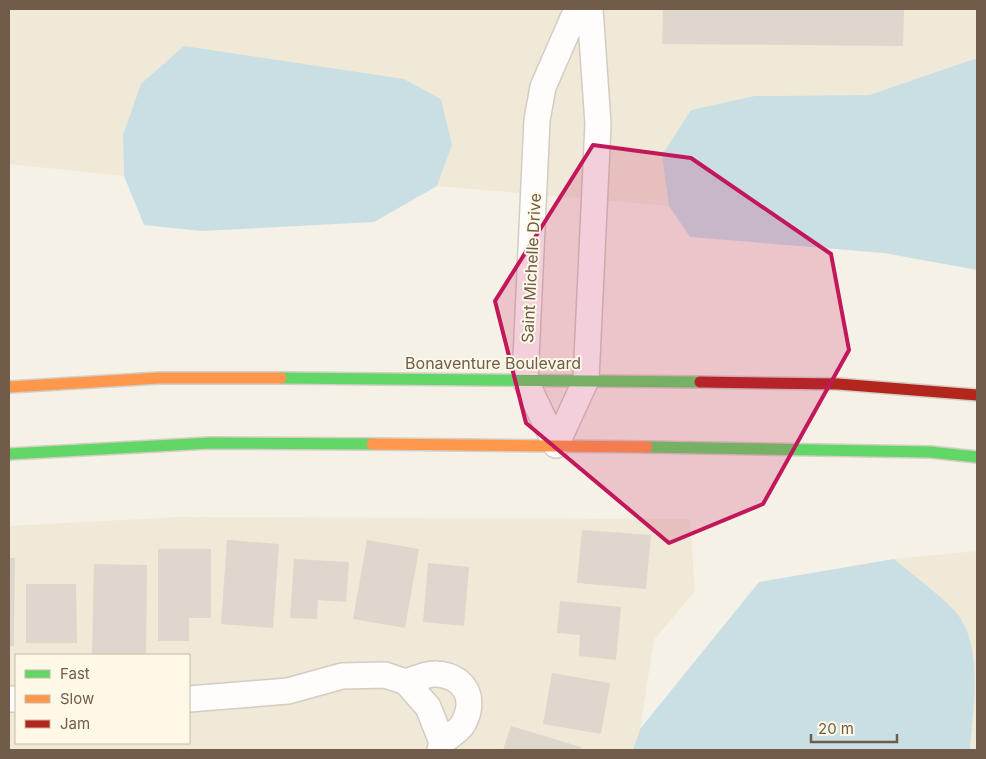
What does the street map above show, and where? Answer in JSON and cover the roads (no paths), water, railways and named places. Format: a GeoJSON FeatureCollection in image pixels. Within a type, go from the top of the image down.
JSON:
{"type":"FeatureCollection","features":[{"type":"Feature","properties":{"kind":"main road","name":"Bonaventure Boulevard"},"geometry":{"type":"LineString","coordinates":[[9,387],[159,378],[586,380],[838,384],[977,395]]}},
{"type":"Feature","properties":{"kind":"main road"},"geometry":{"type":"LineString","coordinates":[[9,454],[210,443],[556,445],[930,452],[977,456]]}},
{"type":"Feature","properties":{"kind":"street","name":"Saint Michelle Drive"},"geometry":{"type":"LineString","coordinates":[[556,445],[525,380],[537,120],[542,87],[577,9]]}},
{"type":"Feature","properties":{"kind":"street"},"geometry":{"type":"LineString","coordinates":[[556,445],[586,380],[598,124],[590,9]]}},
{"type":"Feature","properties":{"kind":"street"},"geometry":{"type":"LineString","coordinates":[[190,699],[288,691],[342,676],[385,675],[406,682],[428,706],[441,746],[462,726],[470,706],[465,689],[455,677],[435,673],[406,682]]}}]}
